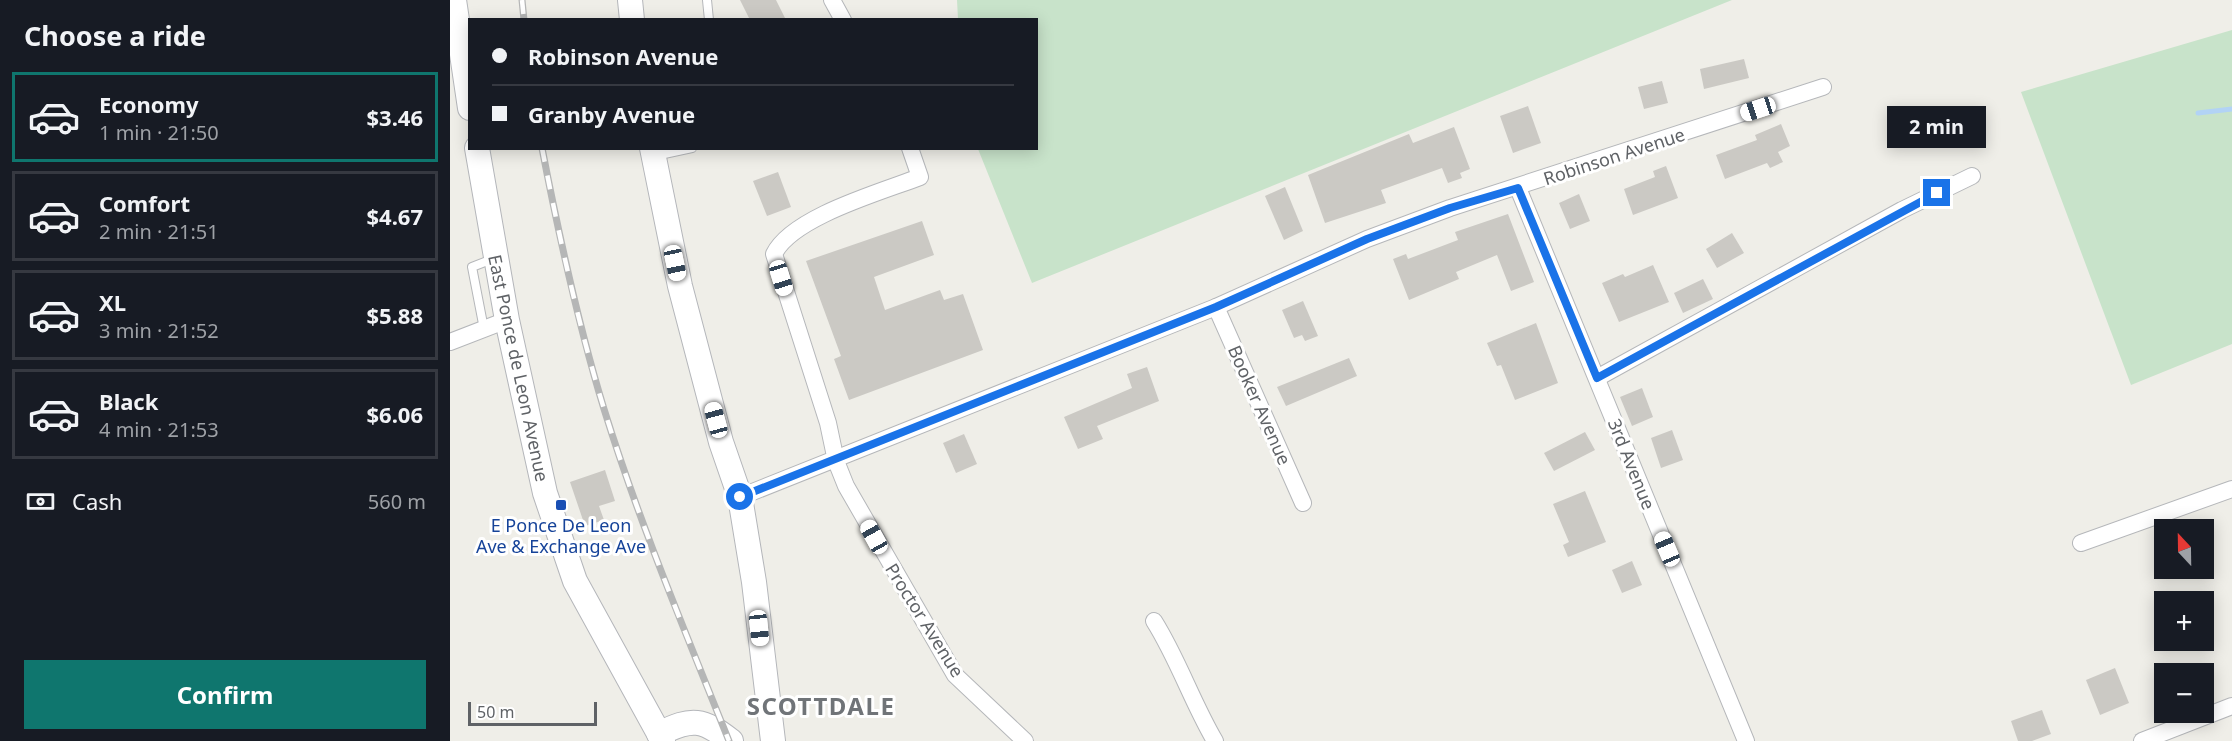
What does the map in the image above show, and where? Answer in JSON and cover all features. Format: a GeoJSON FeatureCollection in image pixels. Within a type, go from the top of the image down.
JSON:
{"type":"FeatureCollection","features":[{"type":"Feature","properties":{"kind":"main road"},"geometry":{"type":"LineString","coordinates":[[454,0],[457,80],[468,104]]}},
{"type":"Feature","properties":{"kind":"main road"},"geometry":{"type":"LineString","coordinates":[[630,0],[632,18]]}},
{"type":"Feature","properties":{"kind":"main road","name":"East Ponce de Leon Avenue"},"geometry":{"type":"LineString","coordinates":[[477,150],[507,320],[545,493],[565,554],[600,631],[656,739]]}},
{"type":"Feature","properties":{"kind":"main road"},"geometry":{"type":"LineString","coordinates":[[653,153],[680,286],[722,442],[740,497],[754,582],[773,741]]}},
{"type":"Feature","properties":{"kind":"main road"},"geometry":{"type":"LineString","coordinates":[[656,739],[677,725],[696,722],[714,726],[731,741]]}},
{"type":"Feature","properties":{"kind":"street"},"geometry":{"type":"LineString","coordinates":[[832,0],[842,18]]}},
{"type":"Feature","properties":{"kind":"street","name":"Robinson Avenue"},"geometry":{"type":"LineString","coordinates":[[740,497],[836,461],[1216,307],[1367,239],[1450,208],[1518,188],[1823,87]]}},
{"type":"Feature","properties":{"kind":"street","name":"Proctor Avenue"},"geometry":{"type":"LineString","coordinates":[[911,150],[920,177],[809,221],[779,243],[774,254],[828,423],[836,461],[878,544],[955,675],[1025,741]]}},
{"type":"Feature","properties":{"kind":"street"},"geometry":{"type":"LineString","coordinates":[[1597,378],[1902,210],[1972,176]]}},
{"type":"Feature","properties":{"kind":"street","name":"3rd Avenue"},"geometry":{"type":"LineString","coordinates":[[1518,188],[1746,741]]}},
{"type":"Feature","properties":{"kind":"street","name":"Booker Avenue"},"geometry":{"type":"LineString","coordinates":[[1216,307],[1303,503]]}},
{"type":"Feature","properties":{"kind":"street"},"geometry":{"type":"LineString","coordinates":[[450,342],[507,320]]}},
{"type":"Feature","properties":{"kind":"street"},"geometry":{"type":"LineString","coordinates":[[2081,543],[2232,489]]}},
{"type":"Feature","properties":{"kind":"street"},"geometry":{"type":"LineString","coordinates":[[1154,621],[1167,642],[1200,717],[1215,741]]}},
{"type":"Feature","properties":{"kind":"street"},"geometry":{"type":"LineString","coordinates":[[2142,741],[2232,706]]}},
{"type":"Feature","properties":{"kind":"lane"},"geometry":{"type":"LineString","coordinates":[[707,0],[709,18]]}},
{"type":"Feature","properties":{"kind":"lane"},"geometry":{"type":"LineString","coordinates":[[653,153],[676,150]]}},
{"type":"Feature","properties":{"kind":"lane"},"geometry":{"type":"LineString","coordinates":[[484,328],[471,267],[496,258]]}},
{"type":"Feature","properties":{"kind":"green space"},"geometry":{"type":"Polygon","coordinates":[[[957,0],[1732,0],[1032,283],[978,150],[1038,150],[1038,18],[958,18],[957,0]]]}},
{"type":"Feature","properties":{"kind":"green space"},"geometry":{"type":"Polygon","coordinates":[[[2232,30],[2232,344],[2131,385],[2021,92],[2232,30]]]}},
{"type":"Feature","properties":{"kind":"building"},"geometry":{"type":"Polygon","coordinates":[[[740,0],[776,0],[785,18],[749,18],[740,0]]]}},
{"type":"Feature","properties":{"kind":"building"},"geometry":{"type":"Polygon","coordinates":[[[1744,59],[1749,78],[1704,89],[1700,69],[1744,59]]]}},
{"type":"Feature","properties":{"kind":"building"},"geometry":{"type":"Polygon","coordinates":[[[1662,81],[1668,103],[1644,109],[1638,87],[1662,81]]]}},
{"type":"Feature","properties":{"kind":"building"},"geometry":{"type":"Polygon","coordinates":[[[1528,106],[1541,143],[1513,153],[1500,116],[1528,106]]]}},
{"type":"Feature","properties":{"kind":"building"},"geometry":{"type":"Polygon","coordinates":[[[1781,124],[1790,146],[1778,152],[1783,162],[1770,168],[1767,163],[1725,179],[1716,155],[1757,140],[1755,135],[1781,124]]]}},
{"type":"Feature","properties":{"kind":"building"},"geometry":{"type":"Polygon","coordinates":[[[1454,127],[1470,169],[1460,173],[1462,178],[1448,183],[1442,168],[1381,190],[1386,203],[1325,223],[1308,175],[1409,134],[1413,143],[1454,127]]]}},
{"type":"Feature","properties":{"kind":"building"},"geometry":{"type":"Polygon","coordinates":[[[1666,166],[1678,198],[1633,215],[1624,189],[1655,177],[1653,171],[1666,166]]]}},
{"type":"Feature","properties":{"kind":"building"},"geometry":{"type":"Polygon","coordinates":[[[778,172],[791,207],[767,216],[753,181],[778,172]]]}},
{"type":"Feature","properties":{"kind":"building"},"geometry":{"type":"Polygon","coordinates":[[[1285,187],[1303,231],[1284,240],[1265,196],[1285,187]]]}},
{"type":"Feature","properties":{"kind":"building"},"geometry":{"type":"Polygon","coordinates":[[[1579,194],[1590,221],[1570,229],[1559,203],[1579,194]]]}},
{"type":"Feature","properties":{"kind":"building"},"geometry":{"type":"Polygon","coordinates":[[[1508,214],[1534,282],[1511,291],[1497,255],[1456,272],[1459,279],[1409,300],[1393,259],[1406,254],[1408,259],[1458,240],[1455,232],[1508,214]]]}},
{"type":"Feature","properties":{"kind":"building"},"geometry":{"type":"Polygon","coordinates":[[[922,221],[934,255],[874,277],[885,310],[940,290],[944,300],[963,294],[983,350],[849,400],[834,359],[841,356],[806,261],[922,221]]]}},
{"type":"Feature","properties":{"kind":"building"},"geometry":{"type":"Polygon","coordinates":[[[1732,233],[1744,253],[1717,268],[1706,249],[1732,233]]]}},
{"type":"Feature","properties":{"kind":"building"},"geometry":{"type":"Polygon","coordinates":[[[1653,265],[1669,302],[1619,322],[1602,283],[1623,274],[1625,277],[1653,265]]]}},
{"type":"Feature","properties":{"kind":"building"},"geometry":{"type":"Polygon","coordinates":[[[1703,279],[1713,299],[1683,313],[1674,293],[1703,279]]]}},
{"type":"Feature","properties":{"kind":"building"},"geometry":{"type":"Polygon","coordinates":[[[1303,301],[1318,336],[1305,341],[1302,335],[1294,338],[1282,310],[1303,301]]]}},
{"type":"Feature","properties":{"kind":"building"},"geometry":{"type":"Polygon","coordinates":[[[1536,323],[1558,383],[1515,400],[1501,365],[1497,366],[1487,343],[1536,323]]]}},
{"type":"Feature","properties":{"kind":"building"},"geometry":{"type":"Polygon","coordinates":[[[1349,358],[1357,376],[1286,406],[1277,387],[1349,358]]]}},
{"type":"Feature","properties":{"kind":"building"},"geometry":{"type":"Polygon","coordinates":[[[1147,367],[1159,401],[1097,426],[1103,439],[1078,449],[1064,417],[1132,388],[1127,374],[1147,367]]]}},
{"type":"Feature","properties":{"kind":"building"},"geometry":{"type":"Polygon","coordinates":[[[1642,388],[1653,417],[1632,426],[1620,397],[1642,388]]]}},
{"type":"Feature","properties":{"kind":"building"},"geometry":{"type":"Polygon","coordinates":[[[1672,430],[1683,460],[1661,468],[1651,438],[1672,430]]]}},
{"type":"Feature","properties":{"kind":"building"},"geometry":{"type":"Polygon","coordinates":[[[1585,432],[1595,450],[1554,471],[1544,453],[1585,432]]]}},
{"type":"Feature","properties":{"kind":"building"},"geometry":{"type":"Polygon","coordinates":[[[964,434],[977,464],[956,473],[943,443],[964,434]]]}},
{"type":"Feature","properties":{"kind":"building"},"geometry":{"type":"Polygon","coordinates":[[[605,470],[615,501],[599,506],[604,520],[585,526],[570,482],[605,470]]]}},
{"type":"Feature","properties":{"kind":"building"},"geometry":{"type":"Polygon","coordinates":[[[1585,491],[1606,542],[1568,557],[1563,545],[1569,542],[1553,504],[1585,491]]]}},
{"type":"Feature","properties":{"kind":"building"},"geometry":{"type":"Polygon","coordinates":[[[1632,561],[1642,585],[1622,593],[1612,570],[1632,561]]]}},
{"type":"Feature","properties":{"kind":"building"},"geometry":{"type":"Polygon","coordinates":[[[2115,668],[2129,703],[2100,715],[2086,680],[2115,668]]]}},
{"type":"Feature","properties":{"kind":"building"},"geometry":{"type":"Polygon","coordinates":[[[2042,710],[2051,734],[2032,741],[2018,741],[2011,721],[2042,710]]]}},
{"type":"Feature","properties":{"kind":"waterway"},"geometry":{"type":"LineString","coordinates":[[2198,113],[2232,109]]}},
{"type":"Feature","properties":{"kind":"railway"},"geometry":{"type":"LineString","coordinates":[[522,0],[524,18]]}},
{"type":"Feature","properties":{"kind":"railway"},"geometry":{"type":"LineString","coordinates":[[542,150],[570,280],[604,409],[647,535],[729,741]]}},
{"type":"Feature","properties":{"kind":"place","name":"E Ponce De Leon Ave & Exchange Ave"},"geometry":{"type":"Point","coordinates":[561,505]}},
{"type":"Feature","properties":{"kind":"district","name":"SCOTTDALE"},"geometry":{"type":"Point","coordinates":[821,705]}},
{"type":"Feature","properties":{"kind":"route"},"geometry":{"type":"LineString","coordinates":[[740,497],[836,461],[1216,307],[1367,239],[1450,208],[1518,188],[1597,378],[1937,193]]}}]}
